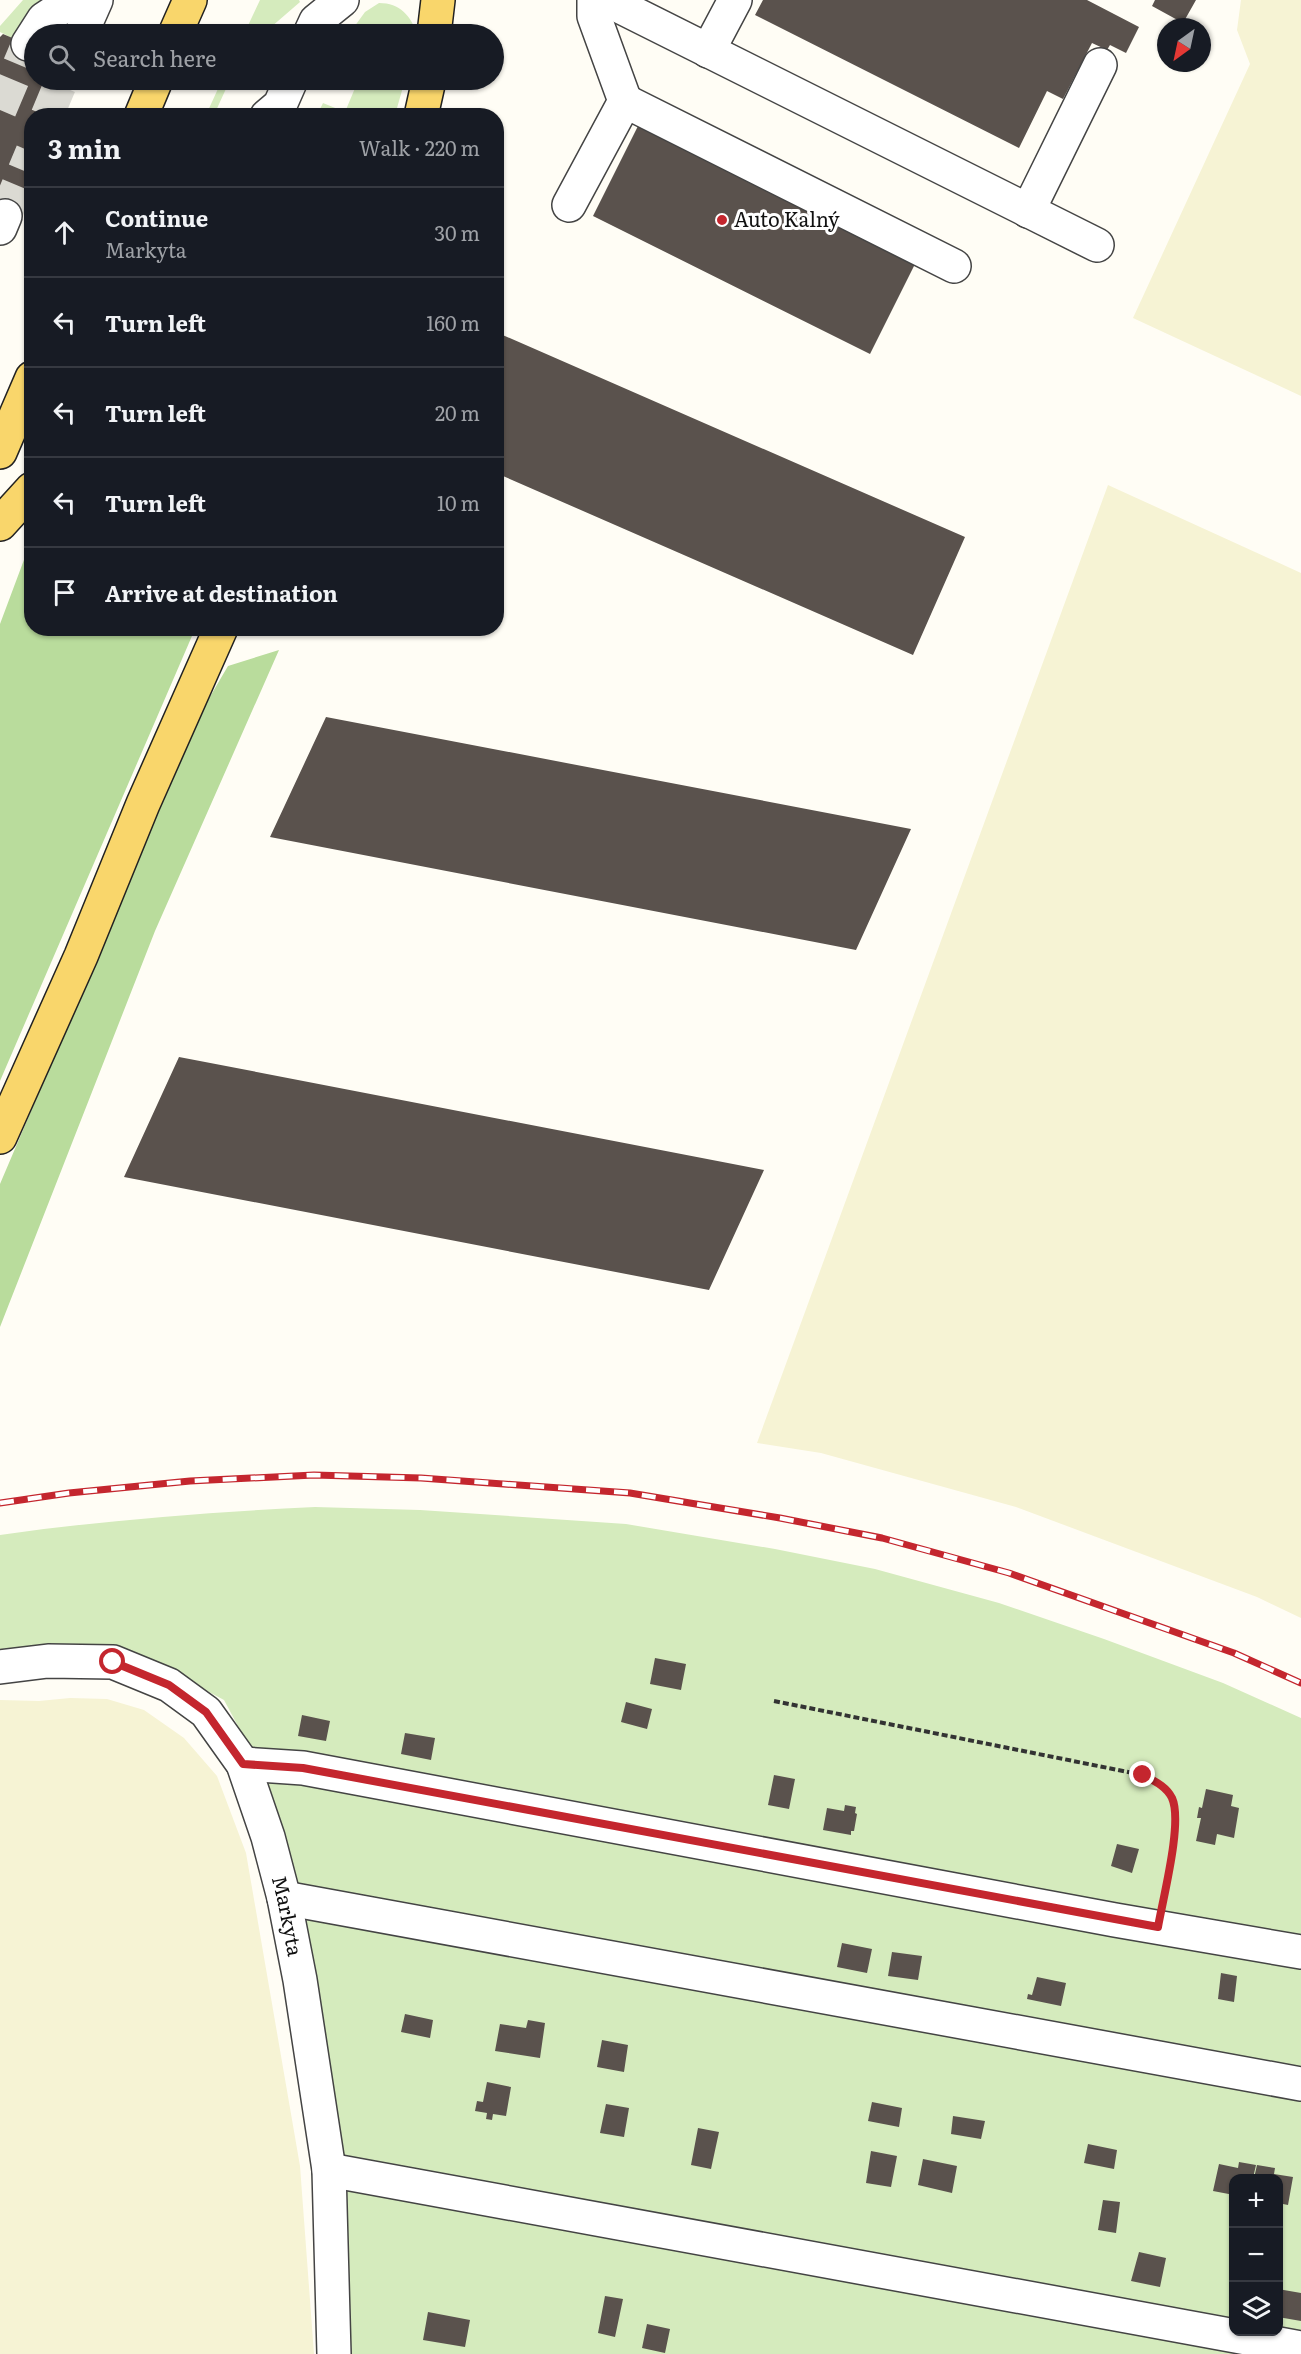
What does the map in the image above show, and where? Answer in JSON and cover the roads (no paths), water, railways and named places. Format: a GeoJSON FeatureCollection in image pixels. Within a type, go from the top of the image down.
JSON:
{"type":"FeatureCollection","features":[{"type":"Feature","properties":{"kind":"main road"},"geometry":{"type":"LineString","coordinates":[[179,24],[190,0]]}},
{"type":"Feature","properties":{"kind":"main road"},"geometry":{"type":"LineString","coordinates":[[435,24],[438,0]]}},
{"type":"Feature","properties":{"kind":"main road"},"geometry":{"type":"LineString","coordinates":[[144,108],[152,90]]}},
{"type":"Feature","properties":{"kind":"main road"},"geometry":{"type":"LineString","coordinates":[[423,108],[427,90]]}},
{"type":"Feature","properties":{"kind":"main road"},"geometry":{"type":"LineString","coordinates":[[0,453],[24,397]]}},
{"type":"Feature","properties":{"kind":"main road"},"geometry":{"type":"LineString","coordinates":[[0,524],[24,498]]}},
{"type":"Feature","properties":{"kind":"main road"},"geometry":{"type":"LineString","coordinates":[[0,1137],[81,956],[143,804],[217,636]]}},
{"type":"Feature","properties":{"kind":"street"},"geometry":{"type":"LineString","coordinates":[[41,24],[44,19],[73,0]]}},
{"type":"Feature","properties":{"kind":"street"},"geometry":{"type":"LineString","coordinates":[[85,24],[96,0]]}},
{"type":"Feature","properties":{"kind":"street"},"geometry":{"type":"LineString","coordinates":[[315,24],[342,0]]}},
{"type":"Feature","properties":{"kind":"street"},"geometry":{"type":"LineString","coordinates":[[594,0],[594,16],[625,101],[954,266]]}},
{"type":"Feature","properties":{"kind":"street"},"geometry":{"type":"LineString","coordinates":[[607,0],[1097,245]]}},
{"type":"Feature","properties":{"kind":"street"},"geometry":{"type":"LineString","coordinates":[[708,51],[735,0]]}},
{"type":"Feature","properties":{"kind":"street"},"geometry":{"type":"LineString","coordinates":[[1028,211],[1100,65]]}},
{"type":"Feature","properties":{"kind":"street"},"geometry":{"type":"LineString","coordinates":[[569,205],[625,101]]}},
{"type":"Feature","properties":{"kind":"street","name":"Markyta"},"geometry":{"type":"LineString","coordinates":[[0,1667],[48,1661],[113,1662],[151,1677],[169,1685],[206,1712],[243,1764],[268,1837],[284,1898],[300,1980],[329,2170],[334,2354]]}},
{"type":"Feature","properties":{"kind":"street"},"geometry":{"type":"LineString","coordinates":[[243,1764],[303,1768],[1301,1952]]}},
{"type":"Feature","properties":{"kind":"street"},"geometry":{"type":"LineString","coordinates":[[284,1898],[1301,2084]]}},
{"type":"Feature","properties":{"kind":"street"},"geometry":{"type":"LineString","coordinates":[[329,2170],[1301,2348]]}},
{"type":"Feature","properties":{"kind":"tunnel"},"geometry":{"type":"LineString","coordinates":[[0,110],[24,53]]}},
{"type":"Feature","properties":{"kind":"tunnel"},"geometry":{"type":"LineString","coordinates":[[50,108],[58,90]]}},
{"type":"Feature","properties":{"kind":"tunnel"},"geometry":{"type":"LineString","coordinates":[[5,216],[24,171]]}},
{"type":"Feature","properties":{"kind":"railway"},"geometry":{"type":"LineString","coordinates":[[0,1503],[69,1493],[190,1481],[314,1475],[421,1478],[630,1493],[882,1538],[1009,1573],[1234,1653],[1301,1683]]}},
{"type":"Feature","properties":{"kind":"place","name":"Auto Kalný"},"geometry":{"type":"Point","coordinates":[722,220]}}]}
